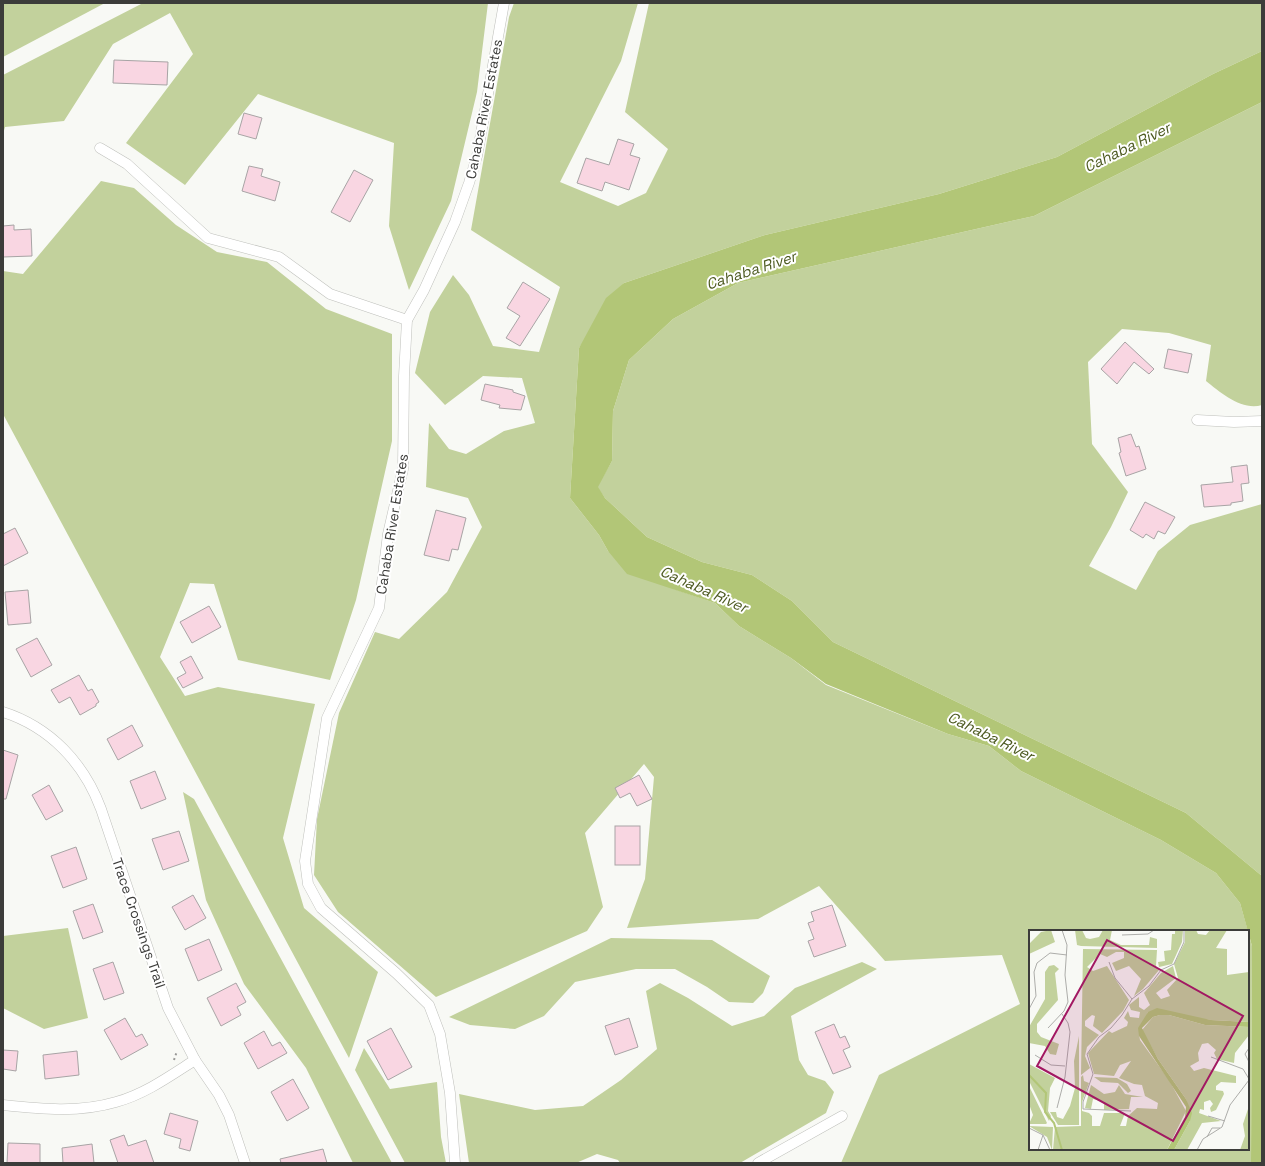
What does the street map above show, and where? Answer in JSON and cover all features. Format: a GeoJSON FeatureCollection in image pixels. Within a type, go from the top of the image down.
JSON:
{"type":"FeatureCollection","features":[{"type":"Feature","properties":{"kind":"street","name":"Cahaba River Estates"},"geometry":{"type":"LineString","coordinates":[[455,1163],[449,1086],[440,1034],[429,1005],[396,973],[321,908],[308,884],[304,861],[327,718],[378,608],[388,534],[403,468],[404,376],[407,320],[424,290],[455,222],[471,176],[477,156],[504,3]]}},
{"type":"Feature","properties":{"kind":"street"},"geometry":{"type":"LineString","coordinates":[[100,148],[127,164],[208,238],[279,257],[330,294],[407,320]]}},
{"type":"Feature","properties":{"kind":"street"},"geometry":{"type":"LineString","coordinates":[[1197,420],[1234,422],[1262,421]]}},
{"type":"Feature","properties":{"kind":"street","name":"Trace Crossings Trail"},"geometry":{"type":"LineString","coordinates":[[3,712],[32,724],[50,737],[64,749],[88,779],[101,809],[166,1001],[178,1029],[195,1060],[229,1114],[245,1163]]}},
{"type":"Feature","properties":{"kind":"street"},"geometry":{"type":"LineString","coordinates":[[3,1105],[63,1110],[95,1107],[117,1102],[139,1093],[195,1060]]}},
{"type":"Feature","properties":{"kind":"street"},"geometry":{"type":"LineString","coordinates":[[758,1163],[842,1116]]}},
{"type":"Feature","properties":{"kind":"path"},"geometry":{"type":"LineString","coordinates":[[171,1063],[177,1052],[176,1046]]}},
{"type":"Feature","properties":{"kind":"shaded area"},"geometry":{"type":"Polygon","coordinates":[[[3,3],[105,3],[3,57],[3,3]]]}},
{"type":"Feature","properties":{"kind":"shaded area"},"geometry":{"type":"Polygon","coordinates":[[[143,3],[488,3],[477,92],[451,201],[409,290],[389,226],[394,143],[258,94],[185,185],[126,143],[193,54],[170,13],[113,44],[64,121],[5,127],[3,134],[3,75],[143,3]]]}},
{"type":"Feature","properties":{"kind":"shaded area"},"geometry":{"type":"Polygon","coordinates":[[[514,3],[638,3],[621,61],[560,182],[618,206],[646,193],[668,149],[625,112],[649,3],[1262,3],[1262,51],[1213,74],[1057,157],[939,194],[765,235],[624,283],[579,348],[570,498],[599,535],[608,551],[674,589],[715,603],[739,626],[791,658],[826,685],[948,734],[989,746],[1021,771],[1161,840],[1216,873],[1240,903],[1248,930],[1029,930],[1029,1150],[1249,1150],[1249,936],[1252,946],[1251,1163],[841,1163],[879,1075],[1020,1004],[1002,955],[885,961],[819,886],[758,919],[627,928],[645,879],[654,777],[644,764],[585,833],[603,907],[587,931],[436,997],[338,912],[314,875],[317,819],[339,713],[375,632],[399,639],[447,592],[482,527],[468,498],[426,487],[429,423],[449,449],[466,454],[504,431],[535,423],[522,378],[483,376],[445,405],[415,373],[430,312],[453,275],[469,295],[493,346],[539,352],[560,287],[471,230],[509,17],[514,3]]]}},
{"type":"Feature","properties":{"kind":"shaded area"},"geometry":{"type":"Polygon","coordinates":[[[1262,102],[1262,405],[1247,405],[1232,400],[1206,381],[1211,345],[1169,333],[1122,329],[1088,362],[1092,444],[1128,492],[1111,527],[1089,566],[1136,590],[1158,551],[1190,525],[1262,504],[1262,876],[1186,813],[833,642],[792,601],[752,575],[702,562],[647,537],[605,498],[597,487],[612,461],[613,411],[629,360],[673,319],[738,283],[1034,216],[1262,102]]]}},
{"type":"Feature","properties":{"kind":"shaded area"},"geometry":{"type":"Polygon","coordinates":[[[101,181],[134,188],[176,225],[217,252],[267,262],[326,309],[392,334],[392,441],[356,600],[330,680],[238,660],[214,584],[190,583],[160,657],[185,696],[218,687],[315,704],[283,838],[304,908],[378,972],[349,1058],[3,414],[3,271],[23,274],[101,181]]]}},
{"type":"Feature","properties":{"kind":"shaded area"},"geometry":{"type":"Polygon","coordinates":[[[183,792],[194,799],[392,1163],[353,1163],[306,1068],[244,984],[206,900],[183,792]]]}},
{"type":"Feature","properties":{"kind":"shaded area"},"geometry":{"type":"Polygon","coordinates":[[[68,928],[88,1018],[44,1029],[3,1008],[3,936],[68,928]]]}},
{"type":"Feature","properties":{"kind":"shaded area"},"geometry":{"type":"Polygon","coordinates":[[[611,938],[712,940],[770,976],[763,993],[753,1003],[729,1002],[707,987],[675,969],[636,969],[575,982],[544,1016],[515,1029],[470,1025],[449,1017],[611,938]]]}},
{"type":"Feature","properties":{"kind":"shaded area"},"geometry":{"type":"Polygon","coordinates":[[[862,962],[877,969],[791,1016],[799,1060],[808,1075],[825,1081],[834,1092],[826,1113],[740,1163],[620,1163],[618,1160],[597,1154],[576,1163],[469,1163],[459,1094],[535,1110],[583,1106],[621,1080],[657,1049],[646,991],[660,983],[688,998],[732,1026],[764,1016],[795,988],[862,962]]]}},
{"type":"Feature","properties":{"kind":"shaded area"},"geometry":{"type":"Polygon","coordinates":[[[364,1048],[390,1089],[437,1082],[441,1137],[446,1163],[405,1163],[355,1070],[364,1048]]]}},
{"type":"Feature","properties":{"kind":"water","name":"Cahaba River"},"geometry":{"type":"Polygon","coordinates":[[[1262,51],[1262,102],[1034,216],[738,283],[673,319],[629,360],[613,411],[612,461],[598,487],[605,498],[647,537],[702,562],[752,575],[792,601],[833,642],[1186,813],[1262,876],[1262,1163],[1251,1163],[1252,946],[1249,930],[1248,930],[1240,903],[1216,873],[1161,840],[1021,771],[989,746],[948,734],[826,684],[791,658],[739,626],[715,603],[627,574],[608,551],[599,535],[570,498],[579,348],[606,298],[624,283],[765,235],[939,194],[1057,157],[1213,74],[1262,51]]]}},
{"type":"Feature","properties":{"kind":"building"},"geometry":{"type":"Polygon","coordinates":[[[114,60],[168,62],[167,85],[113,83],[114,60]]]}},
{"type":"Feature","properties":{"kind":"building"},"geometry":{"type":"Polygon","coordinates":[[[244,113],[262,118],[256,139],[238,134],[244,113]]]}},
{"type":"Feature","properties":{"kind":"building"},"geometry":{"type":"Polygon","coordinates":[[[618,139],[634,144],[630,155],[640,158],[629,190],[605,182],[602,191],[577,183],[586,158],[609,165],[618,139]]]}},
{"type":"Feature","properties":{"kind":"building"},"geometry":{"type":"Polygon","coordinates":[[[249,166],[263,169],[261,176],[280,182],[275,201],[242,191],[249,166]]]}},
{"type":"Feature","properties":{"kind":"building"},"geometry":{"type":"Polygon","coordinates":[[[354,170],[373,180],[350,222],[331,212],[354,170]]]}},
{"type":"Feature","properties":{"kind":"building"},"geometry":{"type":"Polygon","coordinates":[[[14,225],[14,230],[31,229],[32,256],[3,257],[3,226],[14,225]]]}},
{"type":"Feature","properties":{"kind":"building"},"geometry":{"type":"Polygon","coordinates":[[[523,282],[550,299],[520,346],[506,338],[520,316],[507,308],[523,282]]]}},
{"type":"Feature","properties":{"kind":"building"},"geometry":{"type":"Polygon","coordinates":[[[1125,342],[1154,369],[1149,374],[1134,362],[1117,384],[1101,369],[1125,342]]]}},
{"type":"Feature","properties":{"kind":"building"},"geometry":{"type":"Polygon","coordinates":[[[1168,349],[1192,354],[1188,373],[1164,368],[1168,349]]]}},
{"type":"Feature","properties":{"kind":"building"},"geometry":{"type":"Polygon","coordinates":[[[485,384],[513,390],[513,392],[525,396],[521,410],[499,408],[500,405],[481,400],[485,384]]]}},
{"type":"Feature","properties":{"kind":"building"},"geometry":{"type":"Polygon","coordinates":[[[1131,434],[1136,447],[1139,446],[1146,469],[1126,476],[1119,453],[1121,452],[1118,438],[1131,434]]]}},
{"type":"Feature","properties":{"kind":"building"},"geometry":{"type":"Polygon","coordinates":[[[1247,465],[1249,483],[1241,484],[1243,501],[1231,503],[1231,505],[1204,507],[1201,485],[1233,482],[1231,467],[1247,465]]]}},
{"type":"Feature","properties":{"kind":"building"},"geometry":{"type":"Polygon","coordinates":[[[1145,502],[1175,517],[1165,534],[1158,531],[1154,539],[1146,534],[1143,538],[1130,530],[1145,502]]]}},
{"type":"Feature","properties":{"kind":"building"},"geometry":{"type":"Polygon","coordinates":[[[436,510],[466,518],[458,550],[452,549],[449,561],[424,555],[436,510]]]}},
{"type":"Feature","properties":{"kind":"building"},"geometry":{"type":"Polygon","coordinates":[[[15,528],[28,553],[3,566],[3,534],[15,528]]]}},
{"type":"Feature","properties":{"kind":"building"},"geometry":{"type":"Polygon","coordinates":[[[28,590],[31,623],[8,625],[5,592],[28,590]]]}},
{"type":"Feature","properties":{"kind":"building"},"geometry":{"type":"Polygon","coordinates":[[[209,606],[221,627],[192,643],[180,622],[209,606]]]}},
{"type":"Feature","properties":{"kind":"building"},"geometry":{"type":"Polygon","coordinates":[[[37,638],[52,665],[31,677],[16,649],[37,638]]]}},
{"type":"Feature","properties":{"kind":"building"},"geometry":{"type":"Polygon","coordinates":[[[191,656],[203,678],[183,688],[177,678],[186,673],[180,662],[191,656]]]}},
{"type":"Feature","properties":{"kind":"building"},"geometry":{"type":"Polygon","coordinates":[[[79,675],[88,691],[92,689],[99,702],[96,706],[80,715],[70,697],[59,703],[51,690],[79,675]]]}},
{"type":"Feature","properties":{"kind":"building"},"geometry":{"type":"Polygon","coordinates":[[[132,725],[143,746],[118,760],[107,739],[132,725]]]}},
{"type":"Feature","properties":{"kind":"building"},"geometry":{"type":"Polygon","coordinates":[[[3,750],[18,755],[6,799],[3,799],[3,750]]]}},
{"type":"Feature","properties":{"kind":"building"},"geometry":{"type":"Polygon","coordinates":[[[155,771],[166,799],[141,809],[130,781],[155,771]]]}},
{"type":"Feature","properties":{"kind":"building"},"geometry":{"type":"Polygon","coordinates":[[[639,775],[652,799],[637,806],[630,793],[620,798],[615,788],[639,775]]]}},
{"type":"Feature","properties":{"kind":"building"},"geometry":{"type":"Polygon","coordinates":[[[49,785],[63,811],[46,820],[32,795],[49,785]]]}},
{"type":"Feature","properties":{"kind":"building"},"geometry":{"type":"Polygon","coordinates":[[[615,826],[640,826],[640,865],[615,865],[615,826]]]}},
{"type":"Feature","properties":{"kind":"building"},"geometry":{"type":"Polygon","coordinates":[[[179,831],[189,861],[163,870],[152,839],[179,831]]]}},
{"type":"Feature","properties":{"kind":"building"},"geometry":{"type":"Polygon","coordinates":[[[76,847],[87,879],[63,888],[51,856],[76,847]]]}},
{"type":"Feature","properties":{"kind":"building"},"geometry":{"type":"Polygon","coordinates":[[[193,895],[206,918],[185,930],[172,907],[193,895]]]}},
{"type":"Feature","properties":{"kind":"building"},"geometry":{"type":"Polygon","coordinates":[[[93,904],[103,932],[83,939],[73,911],[93,904]]]}},
{"type":"Feature","properties":{"kind":"building"},"geometry":{"type":"Polygon","coordinates":[[[832,905],[846,946],[814,957],[808,941],[814,939],[808,923],[814,921],[811,912],[832,905]]]}},
{"type":"Feature","properties":{"kind":"building"},"geometry":{"type":"Polygon","coordinates":[[[209,939],[222,970],[198,981],[185,949],[209,939]]]}},
{"type":"Feature","properties":{"kind":"building"},"geometry":{"type":"Polygon","coordinates":[[[113,962],[124,993],[104,1000],[93,969],[113,962]]]}},
{"type":"Feature","properties":{"kind":"building"},"geometry":{"type":"Polygon","coordinates":[[[236,983],[246,1002],[237,1007],[241,1015],[221,1026],[207,998],[236,983]]]}},
{"type":"Feature","properties":{"kind":"building"},"geometry":{"type":"Polygon","coordinates":[[[125,1018],[136,1037],[142,1034],[148,1045],[121,1060],[104,1030],[125,1018]]]}},
{"type":"Feature","properties":{"kind":"building"},"geometry":{"type":"Polygon","coordinates":[[[629,1018],[638,1047],[615,1055],[605,1026],[629,1018]]]}},
{"type":"Feature","properties":{"kind":"building"},"geometry":{"type":"Polygon","coordinates":[[[834,1024],[840,1038],[845,1036],[850,1047],[843,1050],[851,1067],[833,1074],[815,1032],[834,1024]]]}},
{"type":"Feature","properties":{"kind":"building"},"geometry":{"type":"Polygon","coordinates":[[[391,1028],[412,1067],[388,1080],[367,1041],[391,1028]]]}},
{"type":"Feature","properties":{"kind":"building"},"geometry":{"type":"Polygon","coordinates":[[[264,1031],[272,1046],[280,1042],[287,1053],[258,1069],[244,1043],[264,1031]]]}},
{"type":"Feature","properties":{"kind":"building"},"geometry":{"type":"Polygon","coordinates":[[[3,1050],[18,1051],[16,1071],[3,1069],[3,1050]]]}},
{"type":"Feature","properties":{"kind":"building"},"geometry":{"type":"Polygon","coordinates":[[[77,1051],[79,1075],[45,1079],[43,1055],[77,1051]]]}},
{"type":"Feature","properties":{"kind":"building"},"geometry":{"type":"Polygon","coordinates":[[[293,1079],[309,1108],[287,1121],[271,1092],[293,1079]]]}},
{"type":"Feature","properties":{"kind":"building"},"geometry":{"type":"Polygon","coordinates":[[[170,1113],[198,1121],[190,1151],[179,1148],[181,1139],[164,1134],[170,1113]]]}},
{"type":"Feature","properties":{"kind":"building"},"geometry":{"type":"Polygon","coordinates":[[[124,1135],[128,1146],[146,1140],[154,1163],[118,1163],[110,1140],[124,1135]]]}},
{"type":"Feature","properties":{"kind":"building"},"geometry":{"type":"Polygon","coordinates":[[[8,1143],[40,1144],[40,1163],[7,1163],[8,1143]]]}},
{"type":"Feature","properties":{"kind":"building"},"geometry":{"type":"Polygon","coordinates":[[[92,1144],[94,1163],[63,1163],[62,1148],[92,1144]]]}},
{"type":"Feature","properties":{"kind":"building"},"geometry":{"type":"Polygon","coordinates":[[[323,1149],[327,1163],[281,1163],[280,1159],[323,1149]]]}}]}
